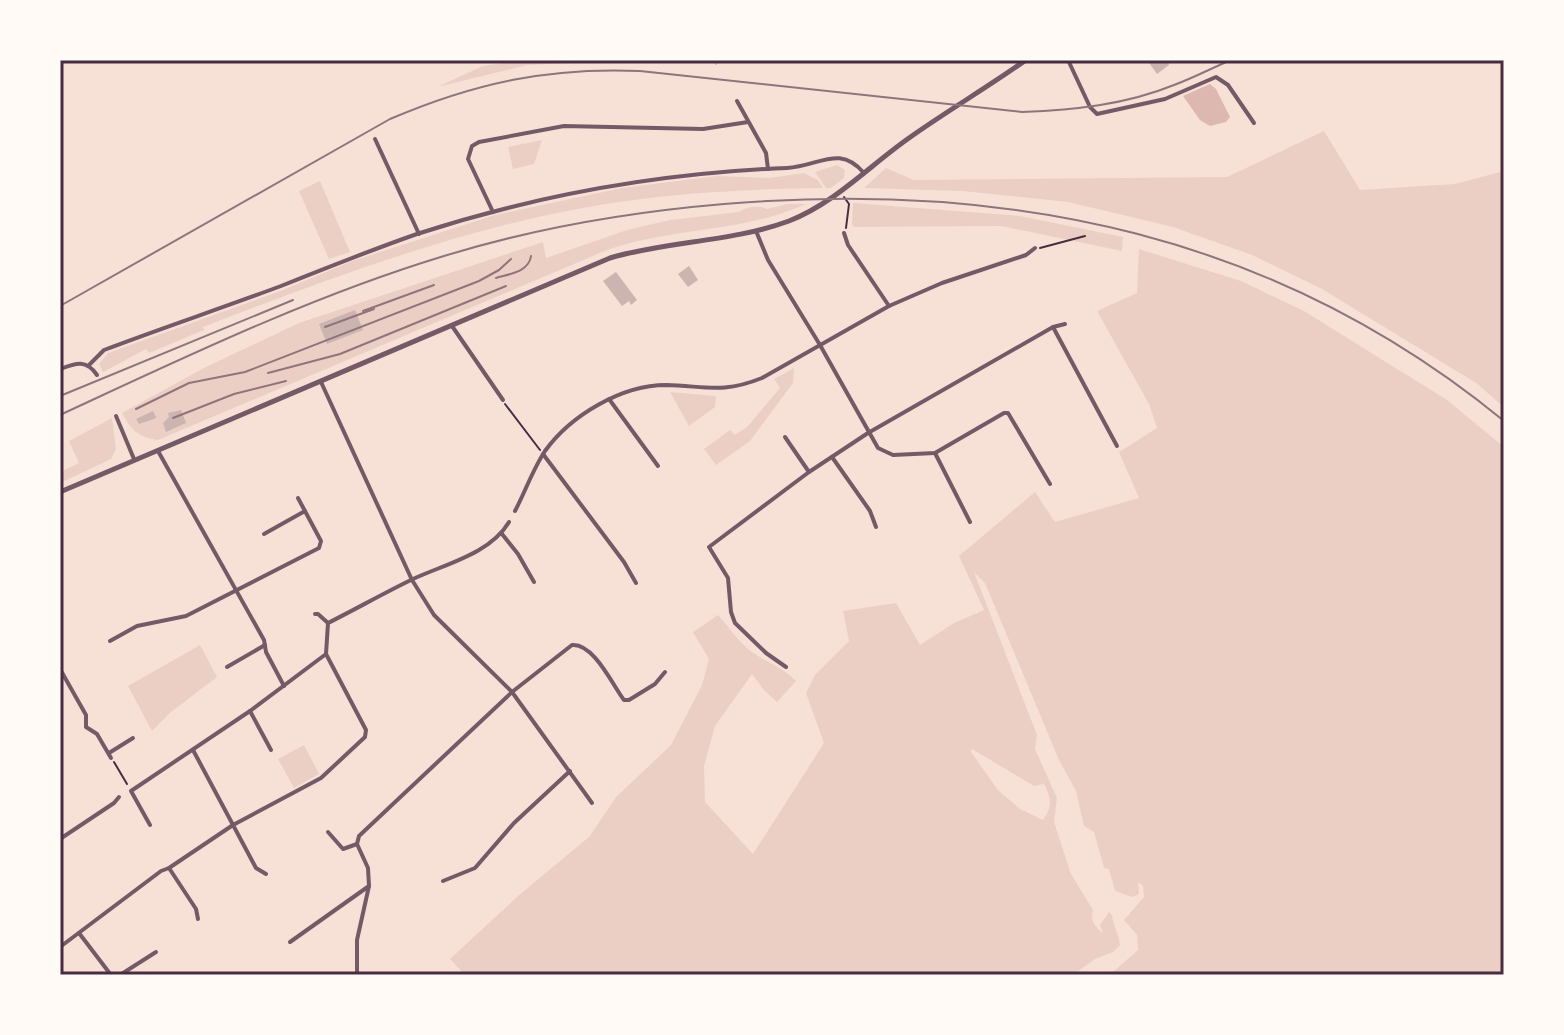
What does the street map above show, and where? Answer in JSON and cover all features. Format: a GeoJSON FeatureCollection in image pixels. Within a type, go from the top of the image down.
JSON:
{"type":"FeatureCollection","features":[{"type":"Feature","properties":{"kind":"street"},"geometry":{"type":"LineString","coordinates":[[60,492],[610,258],[756,231],[790,220],[840,193],[912,136],[1026,60]]}},
{"type":"Feature","properties":{"kind":"street"},"geometry":{"type":"LineString","coordinates":[[1068,60],[1090,107],[1097,114],[1165,99],[1216,77],[1228,85],[1254,123]]}},
{"type":"Feature","properties":{"kind":"street"},"geometry":{"type":"LineString","coordinates":[[737,101],[766,153],[768,169]]}},
{"type":"Feature","properties":{"kind":"street"},"geometry":{"type":"LineString","coordinates":[[493,212],[468,159],[472,146],[479,142],[564,126],[703,129],[748,122]]}},
{"type":"Feature","properties":{"kind":"street"},"geometry":{"type":"LineString","coordinates":[[375,139],[419,234]]}},
{"type":"Feature","properties":{"kind":"street"},"geometry":{"type":"LineString","coordinates":[[89,365],[104,350],[419,234],[493,212],[622,184],[732,170],[804,166],[843,157],[850,159],[864,173]]}},
{"type":"Feature","properties":{"kind":"street"},"geometry":{"type":"LineString","coordinates":[[756,231],[768,260],[878,448],[884,453],[935,453],[1008,413],[1050,484]]}},
{"type":"Feature","properties":{"kind":"street"},"geometry":{"type":"LineString","coordinates":[[844,233],[848,245],[889,306]]}},
{"type":"Feature","properties":{"kind":"street"},"geometry":{"type":"LineString","coordinates":[[515,511],[543,454],[565,428],[626,390],[644,386],[692,386],[720,390],[742,386],[762,378],[889,306],[942,283],[1026,255],[1035,248]]}},
{"type":"Feature","properties":{"kind":"street"},"geometry":{"type":"LineString","coordinates":[[451,324],[503,400]]}},
{"type":"Feature","properties":{"kind":"street"},"geometry":{"type":"LineString","coordinates":[[786,667],[766,653],[735,623],[728,578],[709,547],[809,472],[868,433],[1053,327],[1065,324]]}},
{"type":"Feature","properties":{"kind":"street"},"geometry":{"type":"LineString","coordinates":[[1053,327],[1117,446]]}},
{"type":"Feature","properties":{"kind":"street"},"geometry":{"type":"LineString","coordinates":[[60,369],[79,362],[89,365],[97,375]]}},
{"type":"Feature","properties":{"kind":"street"},"geometry":{"type":"LineString","coordinates":[[320,380],[412,580],[434,615],[512,692],[592,803]]}},
{"type":"Feature","properties":{"kind":"street"},"geometry":{"type":"LineString","coordinates":[[609,399],[658,466]]}},
{"type":"Feature","properties":{"kind":"street"},"geometry":{"type":"LineString","coordinates":[[116,416],[134,459]]}},
{"type":"Feature","properties":{"kind":"street"},"geometry":{"type":"LineString","coordinates":[[785,437],[809,472]]}},
{"type":"Feature","properties":{"kind":"street"},"geometry":{"type":"LineString","coordinates":[[157,449],[236,589],[284,686]]}},
{"type":"Feature","properties":{"kind":"street"},"geometry":{"type":"LineString","coordinates":[[935,453],[970,522]]}},
{"type":"Feature","properties":{"kind":"street"},"geometry":{"type":"LineString","coordinates":[[543,454],[624,562],[636,583]]}},
{"type":"Feature","properties":{"kind":"street"},"geometry":{"type":"LineString","coordinates":[[832,457],[870,511],[876,527]]}},
{"type":"Feature","properties":{"kind":"street"},"geometry":{"type":"LineString","coordinates":[[110,641],[137,626],[186,616],[319,548],[321,541],[298,498]]}},
{"type":"Feature","properties":{"kind":"street"},"geometry":{"type":"LineString","coordinates":[[264,534],[305,511]]}},
{"type":"Feature","properties":{"kind":"street"},"geometry":{"type":"LineString","coordinates":[[328,623],[477,551],[502,534],[509,522]]}},
{"type":"Feature","properties":{"kind":"street"},"geometry":{"type":"LineString","coordinates":[[502,534],[534,582]]}},
{"type":"Feature","properties":{"kind":"street"},"geometry":{"type":"LineString","coordinates":[[315,614],[328,623]]}},
{"type":"Feature","properties":{"kind":"street"},"geometry":{"type":"LineString","coordinates":[[60,947],[161,871],[233,825],[321,778],[365,737],[366,730],[326,654],[328,623]]}},
{"type":"Feature","properties":{"kind":"street"},"geometry":{"type":"LineString","coordinates":[[357,975],[357,940],[369,886],[368,868],[357,844],[359,836],[512,692],[572,645],[578,644],[601,664],[624,700],[655,684],[665,672]]}},
{"type":"Feature","properties":{"kind":"street"},"geometry":{"type":"LineString","coordinates":[[227,667],[265,645]]}},
{"type":"Feature","properties":{"kind":"street"},"geometry":{"type":"LineString","coordinates":[[150,825],[131,791],[250,711],[326,654]]}},
{"type":"Feature","properties":{"kind":"street"},"geometry":{"type":"LineString","coordinates":[[60,669],[86,715],[86,727],[97,734],[110,756],[133,738]]}},
{"type":"Feature","properties":{"kind":"street"},"geometry":{"type":"LineString","coordinates":[[250,711],[271,750]]}},
{"type":"Feature","properties":{"kind":"street"},"geometry":{"type":"LineString","coordinates":[[193,750],[256,868],[266,874]]}},
{"type":"Feature","properties":{"kind":"street"},"geometry":{"type":"LineString","coordinates":[[443,881],[475,868],[514,823],[570,771]]}},
{"type":"Feature","properties":{"kind":"street"},"geometry":{"type":"LineString","coordinates":[[60,839],[119,797]]}},
{"type":"Feature","properties":{"kind":"street"},"geometry":{"type":"LineString","coordinates":[[328,832],[343,849],[357,844]]}},
{"type":"Feature","properties":{"kind":"street"},"geometry":{"type":"LineString","coordinates":[[169,868],[196,909],[198,919]]}},
{"type":"Feature","properties":{"kind":"street"},"geometry":{"type":"LineString","coordinates":[[290,942],[369,886]]}},
{"type":"Feature","properties":{"kind":"street"},"geometry":{"type":"LineString","coordinates":[[79,933],[111,975]]}},
{"type":"Feature","properties":{"kind":"street"},"geometry":{"type":"LineString","coordinates":[[120,975],[156,952]]}},
{"type":"Feature","properties":{"kind":"path"},"geometry":{"type":"LineString","coordinates":[[840,193],[849,204],[849,220],[844,233]]}},
{"type":"Feature","properties":{"kind":"path"},"geometry":{"type":"LineString","coordinates":[[1035,248],[1047,248],[1085,236]]}},
{"type":"Feature","properties":{"kind":"path"},"geometry":{"type":"LineString","coordinates":[[503,400],[543,454]]}},
{"type":"Feature","properties":{"kind":"path"},"geometry":{"type":"LineString","coordinates":[[110,756],[131,791]]}},
{"type":"Feature","properties":{"kind":"shaded area"},"geometry":{"type":"Polygon","coordinates":[[[521,60],[648,60],[527,65],[437,87],[483,66],[521,60]]]}},
{"type":"Feature","properties":{"kind":"shaded area"},"geometry":{"type":"Polygon","coordinates":[[[1210,84],[1216,89],[1230,117],[1226,122],[1210,126],[1200,120],[1183,96],[1210,84]]]}},
{"type":"Feature","properties":{"kind":"shaded area"},"geometry":{"type":"Polygon","coordinates":[[[1324,131],[1360,190],[1455,184],[1504,171],[1504,407],[1476,383],[1322,289],[1252,255],[1173,227],[1068,202],[962,191],[864,188],[886,168],[914,180],[1227,177],[1324,131]]]}},
{"type":"Feature","properties":{"kind":"shaded area"},"geometry":{"type":"Polygon","coordinates":[[[542,140],[534,164],[513,169],[508,147],[542,140]]]}},
{"type":"Feature","properties":{"kind":"shaded area"},"geometry":{"type":"Polygon","coordinates":[[[837,165],[845,170],[844,178],[831,188],[826,188],[815,172],[837,165]]]}},
{"type":"Feature","properties":{"kind":"shaded area"},"geometry":{"type":"Polygon","coordinates":[[[804,173],[818,180],[823,188],[725,191],[627,201],[562,212],[470,234],[380,262],[203,327],[204,330],[149,353],[146,349],[103,372],[99,364],[108,353],[283,290],[352,261],[495,215],[622,188],[717,176],[769,178],[804,173]]]}},
{"type":"Feature","properties":{"kind":"shaded area"},"geometry":{"type":"Polygon","coordinates":[[[320,181],[350,252],[329,259],[299,191],[320,181]]]}},
{"type":"Feature","properties":{"kind":"shaded area"},"geometry":{"type":"Polygon","coordinates":[[[853,203],[1020,216],[1123,237],[1122,251],[1001,226],[854,227],[853,203]]]}},
{"type":"Feature","properties":{"kind":"shaded area"},"geometry":{"type":"Polygon","coordinates":[[[806,204],[757,220],[656,237],[607,250],[158,440],[136,432],[122,413],[204,368],[299,323],[543,242],[546,258],[627,230],[670,220],[806,204]]]}},
{"type":"Feature","properties":{"kind":"shaded area"},"geometry":{"type":"Polygon","coordinates":[[[1139,249],[1241,281],[1304,311],[1447,400],[1504,447],[1504,975],[1098,975],[1114,971],[1138,950],[1137,935],[1124,920],[1144,897],[1143,886],[1138,882],[1139,894],[1132,897],[1115,891],[1109,869],[1104,868],[1094,832],[1084,826],[1076,791],[1059,760],[985,583],[974,572],[1037,735],[1035,749],[1057,798],[1054,822],[1071,874],[1093,910],[1094,924],[1103,934],[1100,925],[1109,912],[1112,915],[1120,945],[1113,952],[1095,959],[1073,975],[1053,975],[1049,971],[1048,975],[465,975],[450,959],[518,896],[589,837],[616,797],[671,745],[702,685],[709,659],[693,632],[718,615],[748,649],[796,681],[777,702],[752,674],[715,726],[704,766],[705,802],[753,854],[824,743],[806,693],[815,675],[849,641],[843,611],[896,603],[920,645],[954,623],[984,610],[959,556],[1035,492],[1055,522],[1139,498],[1119,452],[1157,428],[1149,404],[1097,311],[1137,293],[1139,249]],[[972,749],[971,752],[998,790],[1020,809],[1043,820],[1050,806],[1049,798],[1044,784],[1034,786],[972,749]]]}},
{"type":"Feature","properties":{"kind":"shaded area"},"geometry":{"type":"Polygon","coordinates":[[[794,368],[793,383],[750,441],[716,465],[704,449],[730,430],[735,435],[747,427],[780,388],[774,379],[794,368]]]}},
{"type":"Feature","properties":{"kind":"shaded area"},"geometry":{"type":"Polygon","coordinates":[[[670,392],[716,396],[715,407],[689,426],[670,392]]]}},
{"type":"Feature","properties":{"kind":"shaded area"},"geometry":{"type":"Polygon","coordinates":[[[112,418],[116,449],[111,459],[60,483],[60,472],[79,463],[69,441],[112,418]]]}},
{"type":"Feature","properties":{"kind":"shaded area"},"geometry":{"type":"Polygon","coordinates":[[[200,645],[217,677],[171,712],[152,731],[128,686],[200,645]]]}},
{"type":"Feature","properties":{"kind":"shaded area"},"geometry":{"type":"Polygon","coordinates":[[[304,745],[319,774],[294,788],[278,759],[304,745]]]}},
{"type":"Feature","properties":{"kind":"building"},"geometry":{"type":"Polygon","coordinates":[[[1147,60],[1168,60],[1169,65],[1157,74],[1147,60]]]}},
{"type":"Feature","properties":{"kind":"building"},"geometry":{"type":"Polygon","coordinates":[[[689,266],[698,280],[688,287],[678,274],[689,266]]]}},
{"type":"Feature","properties":{"kind":"building"},"geometry":{"type":"Polygon","coordinates":[[[616,272],[637,300],[631,305],[629,301],[622,306],[603,281],[616,272]]]}},
{"type":"Feature","properties":{"kind":"building"},"geometry":{"type":"Polygon","coordinates":[[[355,310],[363,330],[327,344],[319,324],[355,310]]]}},
{"type":"Feature","properties":{"kind":"building"},"geometry":{"type":"Polygon","coordinates":[[[181,410],[186,423],[166,432],[163,423],[169,417],[168,413],[181,410]]]}},
{"type":"Feature","properties":{"kind":"building"},"geometry":{"type":"Polygon","coordinates":[[[153,411],[154,419],[139,424],[136,419],[153,411]]]}},
{"type":"Feature","properties":{"kind":"waterway"},"geometry":{"type":"LineString","coordinates":[[714,60],[716,64]]}},
{"type":"Feature","properties":{"kind":"railway"},"geometry":{"type":"LineString","coordinates":[[60,306],[390,119],[452,96],[512,80],[574,72],[640,71],[1022,112],[1118,102],[1155,92],[1231,60]]}},
{"type":"Feature","properties":{"kind":"railway"},"geometry":{"type":"LineString","coordinates":[[60,415],[297,309],[395,272],[478,246],[582,222],[653,212],[724,204],[831,199],[935,202],[1038,213],[1137,234],[1233,264],[1327,305],[1417,357],[1504,421]]}},
{"type":"Feature","properties":{"kind":"railway"},"geometry":{"type":"LineString","coordinates":[[496,278],[527,266],[531,256]]}},
{"type":"Feature","properties":{"kind":"railway"},"geometry":{"type":"LineString","coordinates":[[136,409],[189,383],[245,372],[479,281],[511,259]]}},
{"type":"Feature","properties":{"kind":"railway"},"geometry":{"type":"LineString","coordinates":[[363,311],[434,285]]}},
{"type":"Feature","properties":{"kind":"railway"},"geometry":{"type":"LineString","coordinates":[[268,373],[340,354],[506,286]]}},
{"type":"Feature","properties":{"kind":"railway"},"geometry":{"type":"LineString","coordinates":[[60,396],[293,300]]}},
{"type":"Feature","properties":{"kind":"railway"},"geometry":{"type":"LineString","coordinates":[[325,327],[374,309]]}},
{"type":"Feature","properties":{"kind":"railway"},"geometry":{"type":"LineString","coordinates":[[173,418],[234,394],[286,381]]}}]}
